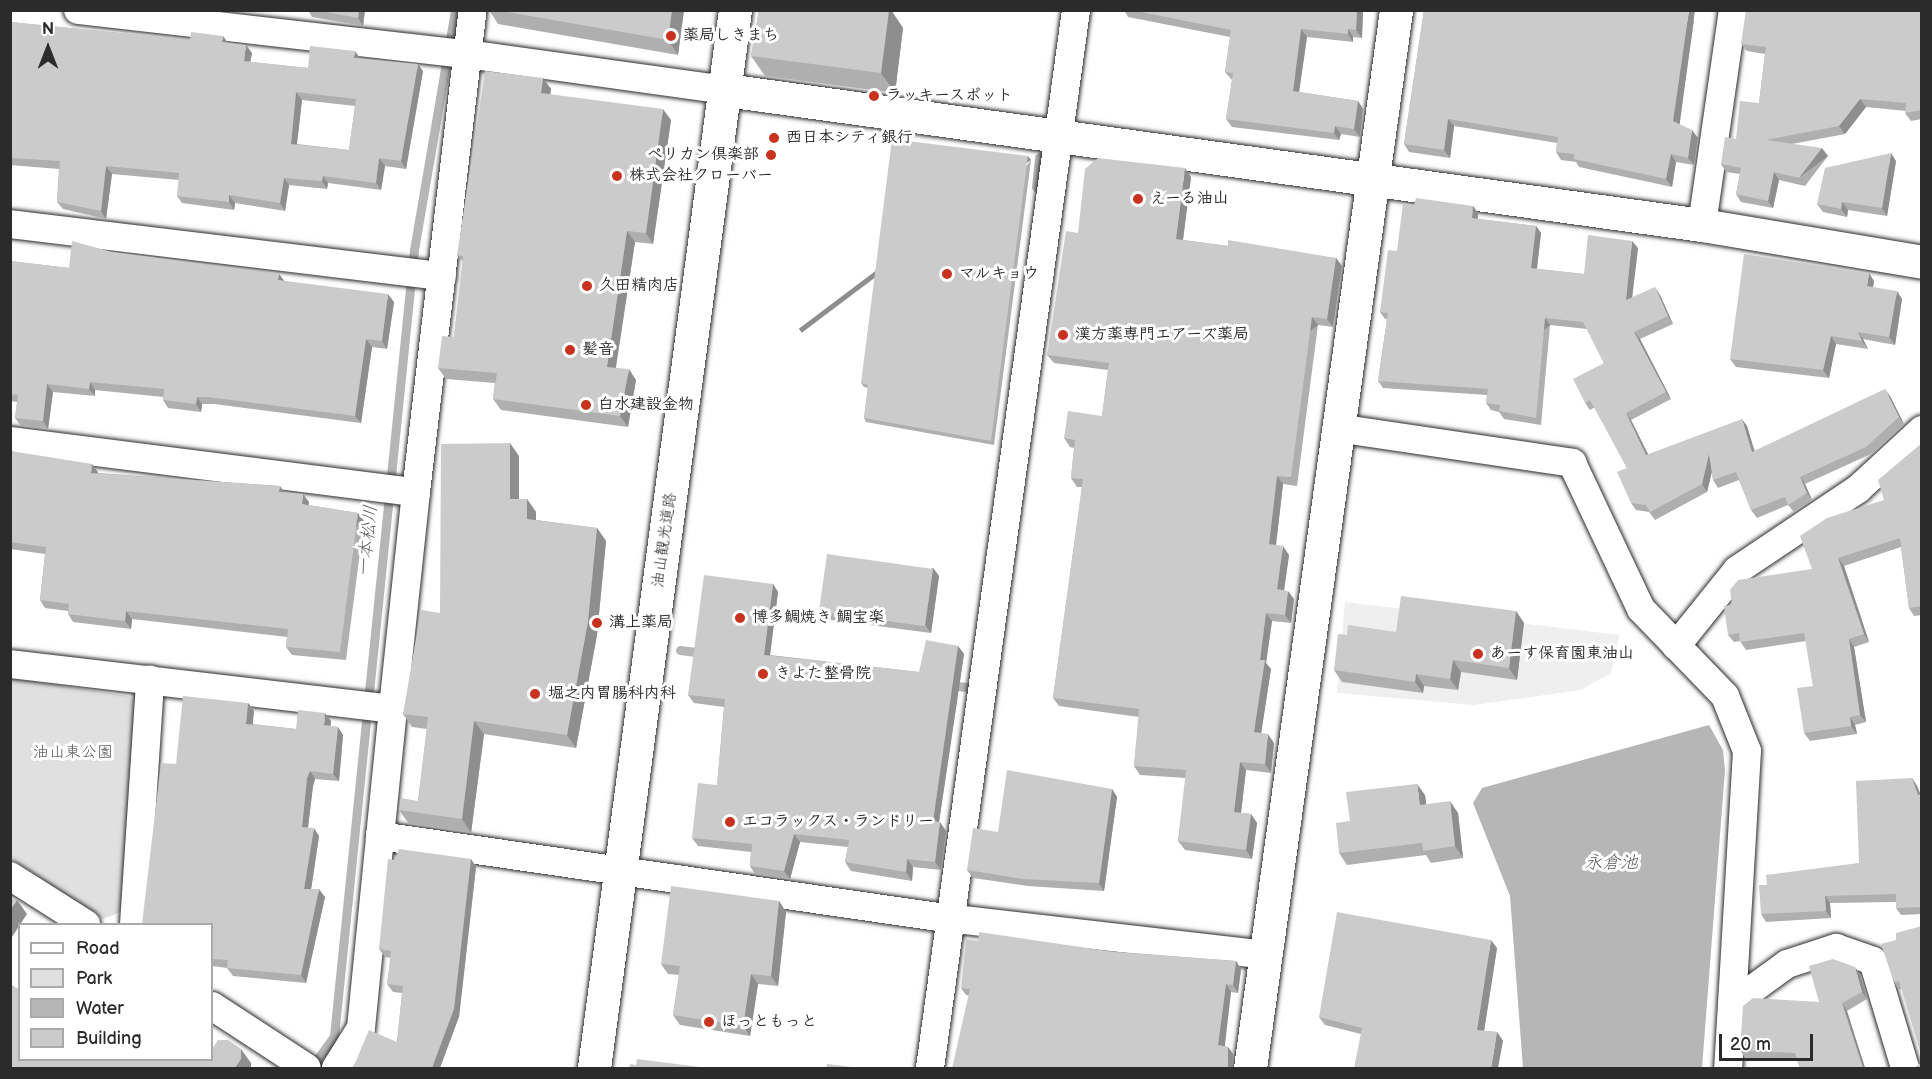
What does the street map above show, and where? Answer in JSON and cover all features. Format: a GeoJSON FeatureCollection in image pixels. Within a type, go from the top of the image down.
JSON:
{"type":"FeatureCollection","features":[{"type":"Feature","properties":{"kind":"street"},"geometry":{"type":"LineString","coordinates":[[78,10],[452,52],[1702,225],[1922,262]]}},
{"type":"Feature","properties":{"kind":"street"},"geometry":{"type":"LineString","coordinates":[[336,1068],[362,1028],[380,836],[401,490],[435,276],[452,52],[473,10]]}},
{"type":"Feature","properties":{"kind":"street","name":"油山観光道路"},"geometry":{"type":"LineString","coordinates":[[594,1068],[735,10]]}},
{"type":"Feature","properties":{"kind":"street"},"geometry":{"type":"LineString","coordinates":[[930,1068],[1076,10]]}},
{"type":"Feature","properties":{"kind":"street"},"geometry":{"type":"LineString","coordinates":[[1251,1068],[1265,955],[1343,429],[1396,10]]}},
{"type":"Feature","properties":{"kind":"street"},"geometry":{"type":"LineString","coordinates":[[1702,225],[1733,10]]}},
{"type":"Feature","properties":{"kind":"street"},"geometry":{"type":"LineString","coordinates":[[10,224],[435,276]]}},
{"type":"Feature","properties":{"kind":"street"},"geometry":{"type":"LineString","coordinates":[[1343,429],[1572,463],[1641,609],[1725,696],[1747,752],[1728,1068]]}},
{"type":"Feature","properties":{"kind":"street"},"geometry":{"type":"LineString","coordinates":[[1676,646],[1737,570],[1858,489],[1922,430]]}},
{"type":"Feature","properties":{"kind":"street"},"geometry":{"type":"LineString","coordinates":[[10,441],[401,490]]}},
{"type":"Feature","properties":{"kind":"street"},"geometry":{"type":"LineString","coordinates":[[10,664],[387,708]]}},
{"type":"Feature","properties":{"kind":"street"},"geometry":{"type":"LineString","coordinates":[[134,923],[150,680]]}},
{"type":"Feature","properties":{"kind":"street"},"geometry":{"type":"LineString","coordinates":[[380,836],[949,918],[1265,955]]}},
{"type":"Feature","properties":{"kind":"street"},"geometry":{"type":"LineString","coordinates":[[10,876],[84,923]]}},
{"type":"Feature","properties":{"kind":"street"},"geometry":{"type":"LineString","coordinates":[[1732,1004],[1787,964],[1826,951],[1836,948],[1873,961],[1905,1068]]}},
{"type":"Feature","properties":{"kind":"street"},"geometry":{"type":"LineString","coordinates":[[213,1007],[302,1065]]}},
{"type":"Feature","properties":{"kind":"shaded area","name":"あーす保育園東油山"},"geometry":{"type":"Polygon","coordinates":[[[1345,602],[1619,635],[1611,673],[1581,690],[1474,705],[1337,693],[1345,602]]]}},
{"type":"Feature","properties":{"kind":"green space","name":"油山東公園"},"geometry":{"type":"Polygon","coordinates":[[[11,678],[129,696],[142,706],[121,912],[103,919],[11,858],[11,678]]]}},
{"type":"Feature","properties":{"kind":"water","name":"永倉池"},"geometry":{"type":"Polygon","coordinates":[[[1709,725],[1723,750],[1725,770],[1702,1068],[1523,1068],[1510,896],[1473,803],[1482,788],[1709,725]]]}},
{"type":"Feature","properties":{"kind":"building"},"geometry":{"type":"Polygon","coordinates":[[[315,10],[359,10],[358,18],[315,10]]]}},
{"type":"Feature","properties":{"kind":"building"},"geometry":{"type":"Polygon","coordinates":[[[496,10],[672,10],[668,40],[496,10]]]}},
{"type":"Feature","properties":{"kind":"building"},"geometry":{"type":"Polygon","coordinates":[[[759,10],[889,10],[881,73],[751,56],[759,10]]]}},
{"type":"Feature","properties":{"kind":"building"},"geometry":{"type":"Polygon","coordinates":[[[1131,10],[1357,10],[1356,30],[1348,29],[1348,34],[1301,29],[1293,91],[1358,101],[1354,129],[1335,126],[1334,133],[1226,119],[1233,73],[1225,72],[1231,30],[1131,10]]]}},
{"type":"Feature","properties":{"kind":"building"},"geometry":{"type":"Polygon","coordinates":[[[1424,10],[1689,10],[1673,121],[1692,130],[1688,158],[1671,154],[1666,179],[1574,159],[1574,154],[1556,152],[1558,137],[1448,119],[1444,150],[1404,144],[1424,10]]]}},
{"type":"Feature","properties":{"kind":"building"},"geometry":{"type":"Polygon","coordinates":[[[1746,10],[1922,10],[1922,110],[1905,113],[1906,103],[1860,99],[1839,126],[1766,140],[1822,148],[1799,178],[1774,172],[1768,201],[1736,194],[1741,168],[1721,164],[1725,137],[1736,139],[1740,101],[1759,103],[1766,47],[1741,44],[1746,10]]]}},
{"type":"Feature","properties":{"kind":"building"},"geometry":{"type":"Polygon","coordinates":[[[10,22],[190,40],[191,32],[223,36],[222,42],[246,45],[244,61],[308,68],[310,46],[355,51],[354,58],[418,64],[401,161],[379,158],[376,183],[323,176],[322,181],[284,178],[280,203],[229,195],[229,202],[177,196],[179,173],[106,166],[101,211],[57,202],[60,161],[10,158],[10,22]],[[296,92],[291,144],[349,150],[356,99],[296,92]]]}},
{"type":"Feature","properties":{"kind":"building"},"geometry":{"type":"Polygon","coordinates":[[[485,71],[543,78],[541,93],[663,109],[646,233],[627,231],[607,367],[629,369],[620,416],[493,399],[497,373],[438,368],[442,336],[454,337],[463,256],[457,255],[485,71]]]}},
{"type":"Feature","properties":{"kind":"building","name":"マルキョウ"},"geometry":{"type":"Polygon","coordinates":[[[892,139],[1028,156],[991,441],[864,418],[868,385],[861,383],[892,139]]]}},
{"type":"Feature","properties":{"kind":"building"},"geometry":{"type":"Polygon","coordinates":[[[1891,153],[1882,208],[1842,202],[1841,209],[1817,204],[1825,168],[1891,153]]]}},
{"type":"Feature","properties":{"kind":"building"},"geometry":{"type":"Polygon","coordinates":[[[1098,158],[1185,168],[1176,239],[1228,246],[1228,240],[1336,258],[1327,319],[1312,317],[1291,477],[1277,476],[1269,544],[1283,546],[1277,589],[1288,591],[1285,615],[1266,613],[1260,660],[1265,660],[1254,732],[1268,734],[1265,764],[1240,762],[1234,812],[1251,814],[1246,850],[1178,841],[1186,770],[1134,766],[1139,709],[1053,698],[1083,479],[1071,478],[1075,440],[1064,438],[1068,411],[1102,416],[1109,363],[1047,355],[1066,231],[1078,233],[1085,169],[1098,158]]]}},
{"type":"Feature","properties":{"kind":"building"},"geometry":{"type":"Polygon","coordinates":[[[1416,198],[1473,206],[1472,218],[1536,226],[1531,268],[1584,274],[1588,235],[1632,241],[1626,300],[1655,287],[1668,316],[1634,332],[1666,392],[1626,413],[1646,455],[1742,419],[1752,452],[1885,389],[1899,417],[1866,447],[1800,477],[1807,493],[1788,505],[1785,497],[1751,510],[1736,472],[1713,480],[1709,454],[1702,484],[1650,512],[1646,505],[1631,503],[1617,472],[1627,468],[1590,400],[1585,403],[1573,379],[1604,363],[1583,322],[1545,318],[1536,418],[1499,411],[1500,405],[1486,403],[1488,389],[1378,381],[1388,313],[1380,312],[1388,250],[1397,251],[1403,203],[1414,205],[1416,198]]]}},
{"type":"Feature","properties":{"kind":"building"},"geometry":{"type":"Polygon","coordinates":[[[72,241],[112,252],[279,274],[278,280],[388,294],[382,341],[366,339],[355,416],[208,397],[197,397],[196,404],[163,400],[164,389],[90,382],[89,389],[47,384],[43,421],[15,418],[18,395],[10,394],[10,261],[69,268],[72,241]]]}},
{"type":"Feature","properties":{"kind":"building"},"geometry":{"type":"Polygon","coordinates":[[[1744,254],[1869,273],[1867,286],[1897,291],[1889,337],[1858,332],[1862,341],[1831,336],[1823,370],[1730,359],[1744,254]]]}},
{"type":"Feature","properties":{"kind":"building"},"geometry":{"type":"Polygon","coordinates":[[[510,443],[510,499],[527,499],[527,519],[597,528],[588,622],[567,735],[474,721],[462,819],[399,810],[401,798],[418,801],[428,717],[403,714],[421,610],[440,613],[441,444],[510,443]]]}},
{"type":"Feature","properties":{"kind":"building"},"geometry":{"type":"Polygon","coordinates":[[[1922,443],[1922,606],[1909,608],[1900,538],[1838,558],[1864,634],[1849,639],[1860,715],[1850,717],[1851,726],[1804,733],[1797,688],[1813,686],[1804,633],[1740,642],[1739,633],[1728,635],[1724,606],[1732,605],[1730,590],[1738,580],[1812,569],[1800,536],[1827,518],[1884,500],[1878,480],[1922,443]]]}},
{"type":"Feature","properties":{"kind":"building"},"geometry":{"type":"Polygon","coordinates":[[[11,451],[92,464],[91,473],[280,486],[279,492],[303,494],[302,504],[358,513],[340,652],[286,647],[288,629],[126,611],[125,621],[68,614],[69,604],[40,600],[46,547],[10,542],[11,451]]]}},
{"type":"Feature","properties":{"kind":"building"},"geometry":{"type":"Polygon","coordinates":[[[827,554],[933,569],[925,626],[819,611],[827,554]]]}},
{"type":"Feature","properties":{"kind":"building"},"geometry":{"type":"Polygon","coordinates":[[[704,575],[773,584],[764,655],[919,672],[926,640],[958,646],[933,821],[940,822],[935,862],[907,859],[906,872],[845,862],[849,840],[794,834],[784,871],[750,866],[752,844],[692,838],[698,783],[717,785],[725,699],[688,695],[704,575]]]}},
{"type":"Feature","properties":{"kind":"building"},"geometry":{"type":"Polygon","coordinates":[[[1401,596],[1516,611],[1509,668],[1453,660],[1450,679],[1416,674],[1415,682],[1334,670],[1338,634],[1347,635],[1348,625],[1396,632],[1401,596]]]}},
{"type":"Feature","properties":{"kind":"building"},"geometry":{"type":"Polygon","coordinates":[[[183,696],[248,703],[246,724],[296,729],[298,710],[325,713],[324,725],[338,727],[333,774],[310,771],[307,778],[302,827],[314,828],[304,889],[319,889],[301,975],[227,968],[228,960],[213,959],[213,923],[142,923],[161,763],[176,764],[183,696]]]}},
{"type":"Feature","properties":{"kind":"building"},"geometry":{"type":"Polygon","coordinates":[[[1007,770],[1112,789],[1099,883],[1023,879],[967,870],[973,828],[998,832],[1007,770]]]}},
{"type":"Feature","properties":{"kind":"building"},"geometry":{"type":"Polygon","coordinates":[[[1912,778],[1918,795],[1922,794],[1922,907],[1896,908],[1896,894],[1825,896],[1826,911],[1761,914],[1759,885],[1767,885],[1766,875],[1859,863],[1856,781],[1912,778]]]}},
{"type":"Feature","properties":{"kind":"building"},"geometry":{"type":"Polygon","coordinates":[[[1417,784],[1420,805],[1450,801],[1455,846],[1423,851],[1422,843],[1339,853],[1336,823],[1350,821],[1346,792],[1417,784]]]}},
{"type":"Feature","properties":{"kind":"building"},"geometry":{"type":"Polygon","coordinates":[[[399,849],[471,859],[454,1009],[432,1068],[353,1068],[369,1030],[397,1042],[403,986],[387,984],[391,951],[379,949],[388,859],[395,860],[399,849]]]}},
{"type":"Feature","properties":{"kind":"building"},"geometry":{"type":"Polygon","coordinates":[[[671,886],[779,901],[771,976],[751,974],[743,1026],[673,1015],[680,966],[661,964],[671,886]]]}},
{"type":"Feature","properties":{"kind":"building"},"geometry":{"type":"Polygon","coordinates":[[[10,896],[17,900],[10,910],[10,896]]]}},
{"type":"Feature","properties":{"kind":"building"},"geometry":{"type":"Polygon","coordinates":[[[1337,912],[1491,940],[1477,1030],[1497,1032],[1491,1068],[1354,1068],[1362,1028],[1319,1017],[1337,912]]]}},
{"type":"Feature","properties":{"kind":"building"},"geometry":{"type":"Polygon","coordinates":[[[1922,926],[1922,1058],[1899,981],[1894,982],[1881,944],[1896,940],[1896,933],[1922,926]]]}},
{"type":"Feature","properties":{"kind":"building"},"geometry":{"type":"Polygon","coordinates":[[[979,932],[1114,952],[1236,961],[1233,985],[1226,984],[1218,1045],[1228,1047],[1228,1068],[952,1068],[970,989],[961,988],[966,939],[978,941],[979,932]]]}},
{"type":"Feature","properties":{"kind":"building"},"geometry":{"type":"Polygon","coordinates":[[[1833,959],[1855,967],[1862,992],[1842,1003],[1863,1068],[1800,1068],[1795,1053],[1740,1050],[1743,1006],[1753,998],[1819,1002],[1809,966],[1833,959]]]}},
{"type":"Feature","properties":{"kind":"building"},"geometry":{"type":"Polygon","coordinates":[[[10,984],[18,989],[18,1061],[213,1061],[213,1048],[218,1040],[228,1040],[241,1049],[241,1059],[235,1068],[10,1068],[10,984]]]}},
{"type":"Feature","properties":{"kind":"building"},"geometry":{"type":"Polygon","coordinates":[[[637,1059],[708,1068],[629,1068],[630,1064],[636,1065],[637,1059]]]}},
{"type":"Feature","properties":{"kind":"building"},"geometry":{"type":"Polygon","coordinates":[[[1922,1062],[1922,1068],[1914,1068],[1922,1062]]]}},
{"type":"Feature","properties":{"kind":"building"},"geometry":{"type":"Polygon","coordinates":[[[827,1064],[860,1068],[826,1068],[827,1064]]]}},
{"type":"Feature","properties":{"kind":"waterway","name":"一本松川"},"geometry":{"type":"LineString","coordinates":[[311,1068],[334,1036],[414,250],[455,10]]}},
{"type":"Feature","properties":{"kind":"waterway"},"geometry":{"type":"LineString","coordinates":[[1036,187],[1039,157]]}},
{"type":"Feature","properties":{"kind":"waterway"},"geometry":{"type":"LineString","coordinates":[[680,650],[704,653]]}},
{"type":"Feature","properties":{"kind":"waterway"},"geometry":{"type":"LineString","coordinates":[[947,685],[967,687]]}},
{"type":"Feature","properties":{"kind":"place","name":"薬局しきまち"},"geometry":{"type":"Point","coordinates":[671,36]}},
{"type":"Feature","properties":{"kind":"place","name":"ラッキースポット"},"geometry":{"type":"Point","coordinates":[874,96]}},
{"type":"Feature","properties":{"kind":"place","name":"西日本シティ銀行"},"geometry":{"type":"Point","coordinates":[774,138]}},
{"type":"Feature","properties":{"kind":"place","name":"ペリカン倶楽部"},"geometry":{"type":"Point","coordinates":[771,155]}},
{"type":"Feature","properties":{"kind":"place","name":"株式会社クローバー"},"geometry":{"type":"Point","coordinates":[617,176]}},
{"type":"Feature","properties":{"kind":"place","name":"えーる油山"},"geometry":{"type":"Point","coordinates":[1138,199]}},
{"type":"Feature","properties":{"kind":"place","name":"マルキョウ"},"geometry":{"type":"Point","coordinates":[947,274]}},
{"type":"Feature","properties":{"kind":"place","name":"久田精肉店"},"geometry":{"type":"Point","coordinates":[587,286]}},
{"type":"Feature","properties":{"kind":"place","name":"漢方薬専門エアーズ薬局"},"geometry":{"type":"Point","coordinates":[1063,335]}},
{"type":"Feature","properties":{"kind":"place","name":"髪音"},"geometry":{"type":"Point","coordinates":[570,350]}},
{"type":"Feature","properties":{"kind":"place","name":"白水建設金物"},"geometry":{"type":"Point","coordinates":[586,405]}},
{"type":"Feature","properties":{"kind":"place","name":"博多鯛焼き 鯛宝楽"},"geometry":{"type":"Point","coordinates":[740,618]}},
{"type":"Feature","properties":{"kind":"place","name":"溝上薬局"},"geometry":{"type":"Point","coordinates":[597,623]}},
{"type":"Feature","properties":{"kind":"place","name":"あーす保育園東油山"},"geometry":{"type":"Point","coordinates":[1478,654]}},
{"type":"Feature","properties":{"kind":"place","name":"きよた整骨院"},"geometry":{"type":"Point","coordinates":[763,674]}},
{"type":"Feature","properties":{"kind":"place","name":"堀之内胃腸科内科"},"geometry":{"type":"Point","coordinates":[535,694]}},
{"type":"Feature","properties":{"kind":"place","name":"エコラックス・ランドリー"},"geometry":{"type":"Point","coordinates":[730,822]}},
{"type":"Feature","properties":{"kind":"place","name":"ほっともっと"},"geometry":{"type":"Point","coordinates":[709,1022]}}]}
